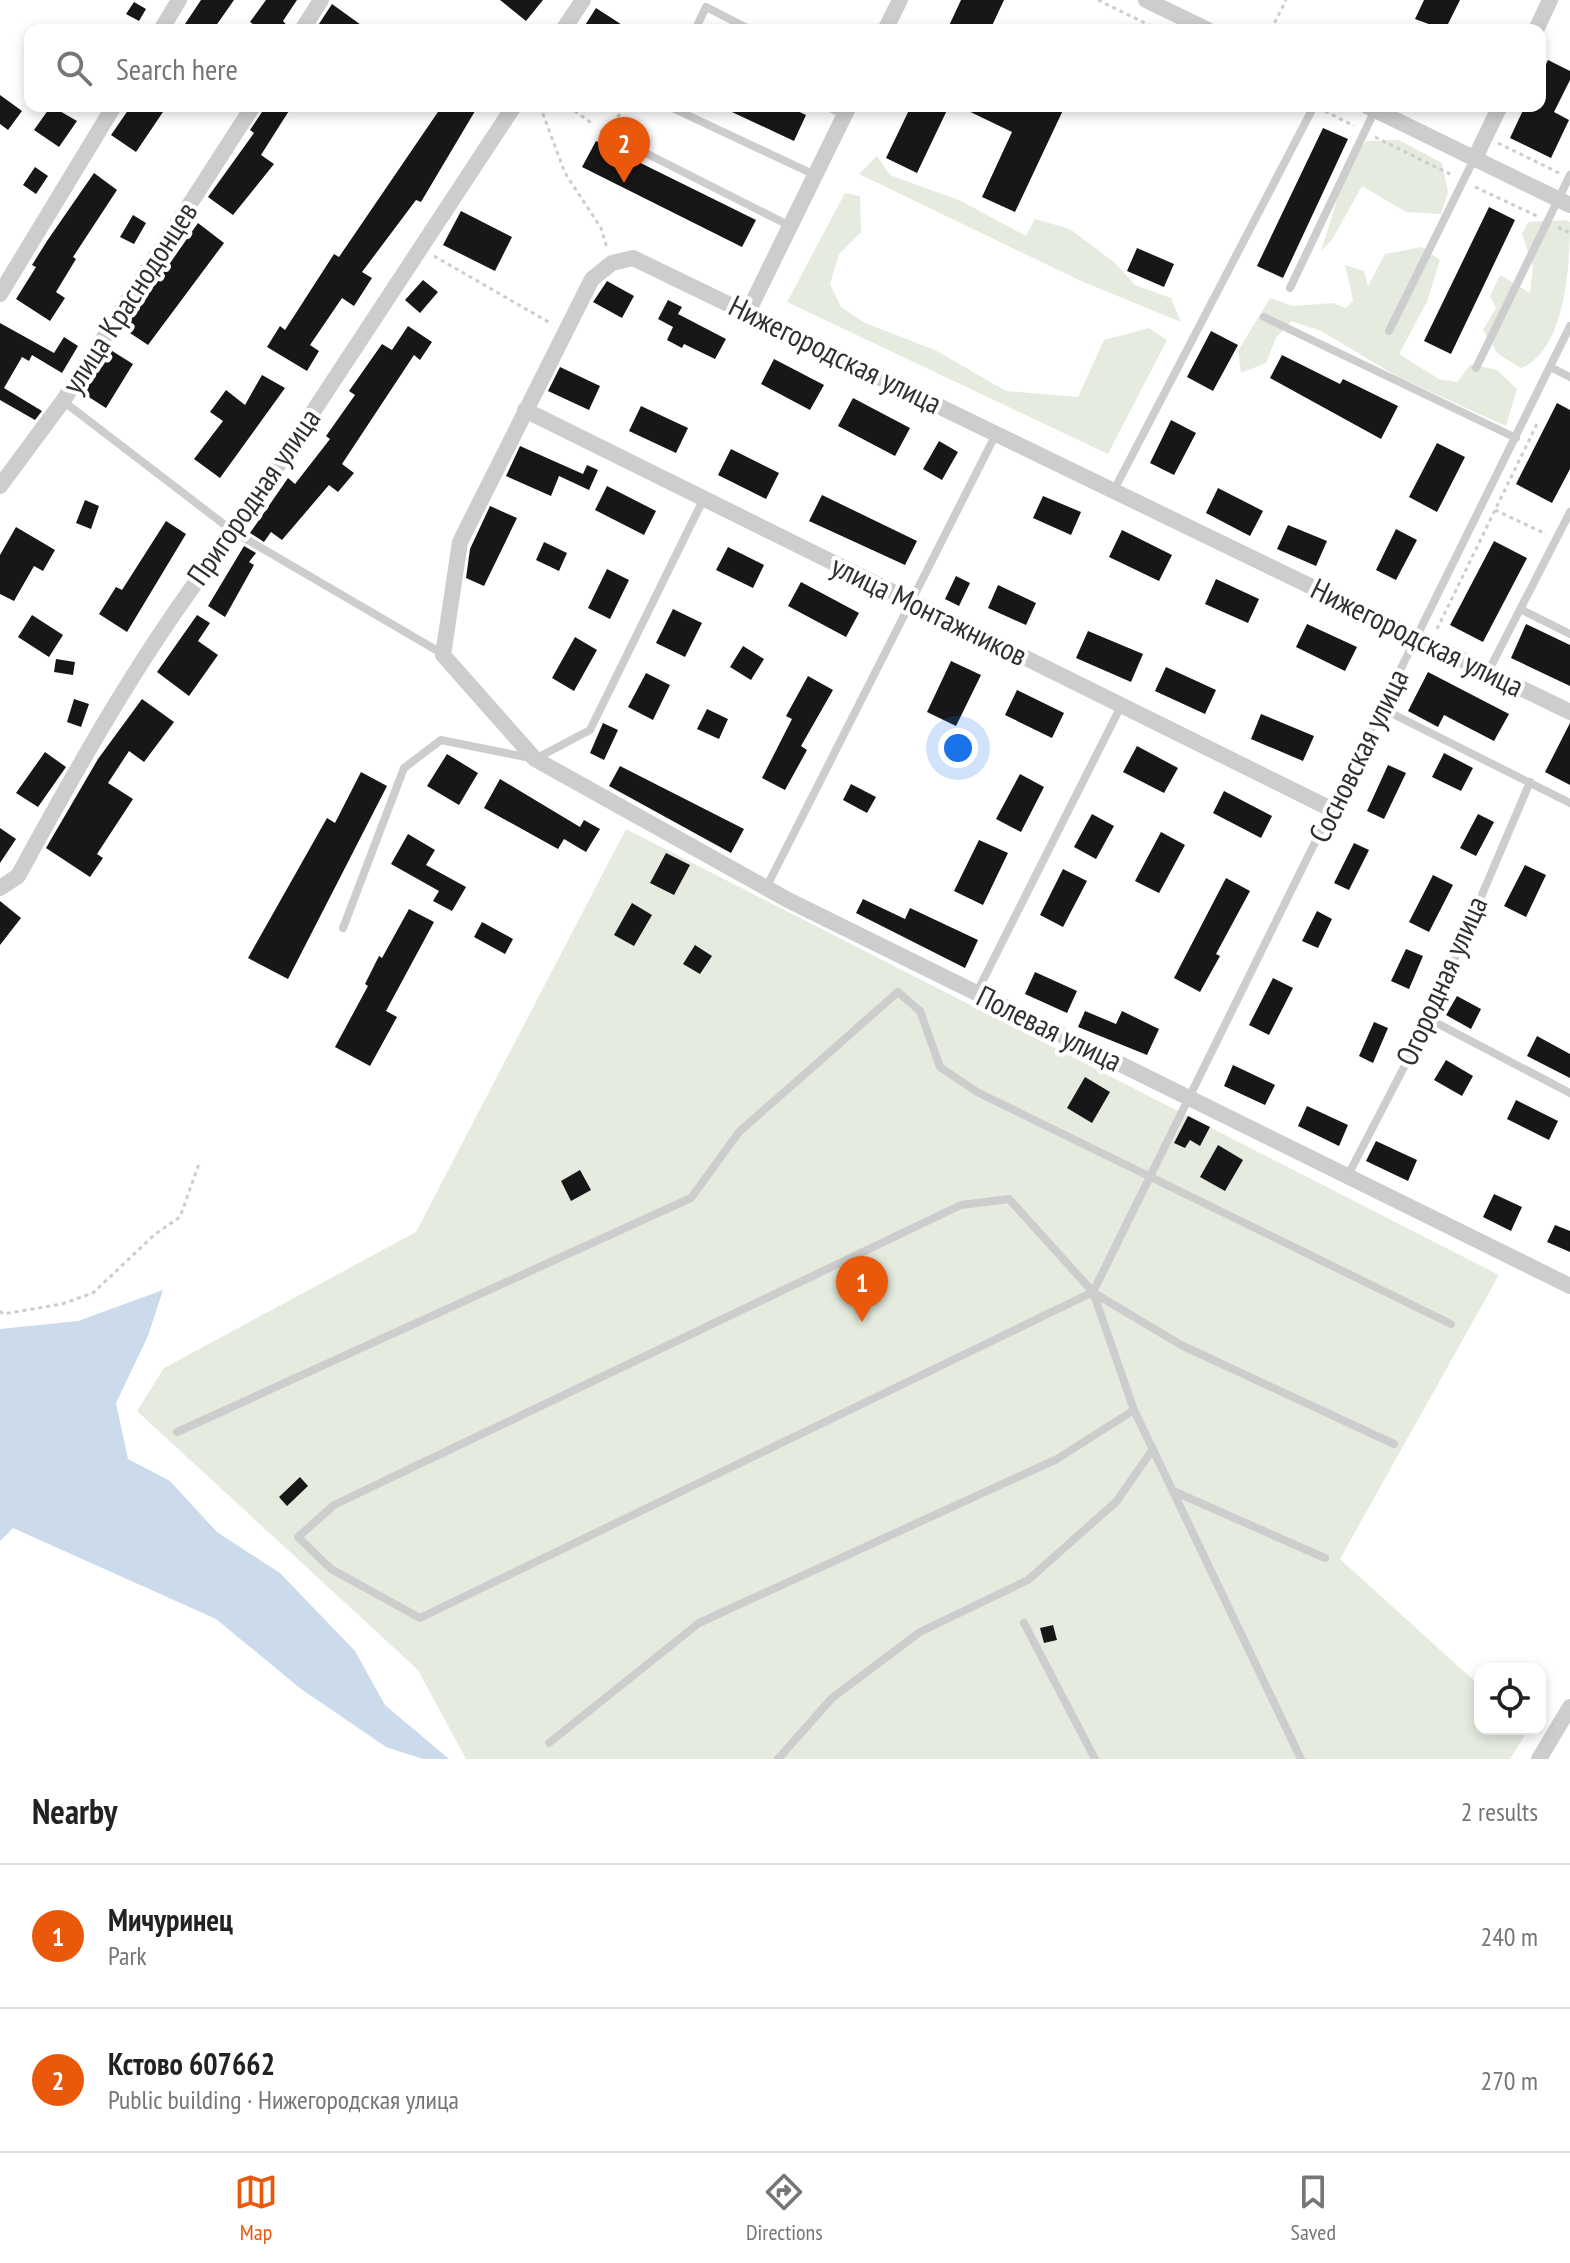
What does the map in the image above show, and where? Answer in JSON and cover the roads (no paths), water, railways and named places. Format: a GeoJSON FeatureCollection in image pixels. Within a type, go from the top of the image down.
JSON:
{"type":"FeatureCollection","features":[{"type":"Feature","properties":{"kind":"street"},"geometry":{"type":"LineString","coordinates":[[165,24],[179,0]]}},
{"type":"Feature","properties":{"kind":"street"},"geometry":{"type":"LineString","coordinates":[[306,24],[321,0]]}},
{"type":"Feature","properties":{"kind":"street"},"geometry":{"type":"LineString","coordinates":[[567,24],[583,0]]}},
{"type":"Feature","properties":{"kind":"street"},"geometry":{"type":"LineString","coordinates":[[888,24],[900,0]]}},
{"type":"Feature","properties":{"kind":"street"},"geometry":{"type":"LineString","coordinates":[[1146,0],[1196,24]]}},
{"type":"Feature","properties":{"kind":"street"},"geometry":{"type":"LineString","coordinates":[[1539,24],[1550,0]]}},
{"type":"Feature","properties":{"kind":"street"},"geometry":{"type":"LineString","coordinates":[[0,294],[110,112]]}},
{"type":"Feature","properties":{"kind":"street","name":"улица Краснодонцев"},"geometry":{"type":"LineString","coordinates":[[0,486],[63,401],[249,112]]}},
{"type":"Feature","properties":{"kind":"street","name":"Пригородная улица"},"geometry":{"type":"LineString","coordinates":[[0,888],[18,876],[101,725],[199,576],[234,532],[510,112]]}},
{"type":"Feature","properties":{"kind":"street"},"geometry":{"type":"LineString","coordinates":[[748,312],[845,112]]}},
{"type":"Feature","properties":{"kind":"street"},"geometry":{"type":"LineString","coordinates":[[1379,112],[1564,202]]}},
{"type":"Feature","properties":{"kind":"street"},"geometry":{"type":"LineString","coordinates":[[1475,158],[1497,112]]}},
{"type":"Feature","properties":{"kind":"street","name":"Нижегородская улица"},"geometry":{"type":"LineString","coordinates":[[525,410],[592,279],[612,263],[633,258],[1570,712]]}},
{"type":"Feature","properties":{"kind":"street"},"geometry":{"type":"LineString","coordinates":[[525,410],[460,542],[443,655],[535,759]]}},
{"type":"Feature","properties":{"kind":"street","name":"улица Монтажников"},"geometry":{"type":"LineString","coordinates":[[525,410],[1333,810]]}},
{"type":"Feature","properties":{"kind":"street","name":"Полевая улица"},"geometry":{"type":"LineString","coordinates":[[535,759],[766,888],[1570,1286]]}},
{"type":"Feature","properties":{"kind":"street"},"geometry":{"type":"LineString","coordinates":[[1539,1759],[1570,1707]]}},
{"type":"Feature","properties":{"kind":"lane"},"geometry":{"type":"LineString","coordinates":[[698,24],[706,7],[739,24]]}},
{"type":"Feature","properties":{"kind":"lane"},"geometry":{"type":"LineString","coordinates":[[681,112],[815,175]]}},
{"type":"Feature","properties":{"kind":"lane"},"geometry":{"type":"LineString","coordinates":[[1114,490],[1311,112]]}},
{"type":"Feature","properties":{"kind":"lane"},"geometry":{"type":"LineString","coordinates":[[1290,288],[1365,131],[1370,112]]}},
{"type":"Feature","properties":{"kind":"lane"},"geometry":{"type":"LineString","coordinates":[[604,132],[790,226]]}},
{"type":"Feature","properties":{"kind":"lane"},"geometry":{"type":"LineString","coordinates":[[1389,331],[1475,158]]}},
{"type":"Feature","properties":{"kind":"lane"},"geometry":{"type":"LineString","coordinates":[[1476,368],[1547,221],[1564,202],[1570,176]]}},
{"type":"Feature","properties":{"kind":"lane"},"geometry":{"type":"LineString","coordinates":[[1264,317],[1516,438]]}},
{"type":"Feature","properties":{"kind":"lane","name":"Сосновская улица"},"geometry":{"type":"LineString","coordinates":[[1093,1292],[1570,326]]}},
{"type":"Feature","properties":{"kind":"lane"},"geometry":{"type":"LineString","coordinates":[[1550,367],[1570,377]]}},
{"type":"Feature","properties":{"kind":"lane"},"geometry":{"type":"LineString","coordinates":[[63,401],[234,532],[443,655]]}},
{"type":"Feature","properties":{"kind":"lane"},"geometry":{"type":"LineString","coordinates":[[766,888],[996,433]]}},
{"type":"Feature","properties":{"kind":"lane"},"geometry":{"type":"LineString","coordinates":[[343,928],[404,768],[441,740],[535,759],[590,730],[703,500]]}},
{"type":"Feature","properties":{"kind":"lane"},"geometry":{"type":"LineString","coordinates":[[1488,672],[1570,512]]}},
{"type":"Feature","properties":{"kind":"lane"},"geometry":{"type":"LineString","coordinates":[[1520,609],[1570,634]]}},
{"type":"Feature","properties":{"kind":"lane"},"geometry":{"type":"LineString","coordinates":[[976,994],[1121,706]]}},
{"type":"Feature","properties":{"kind":"lane"},"geometry":{"type":"LineString","coordinates":[[1383,709],[1570,803]]}},
{"type":"Feature","properties":{"kind":"lane","name":"Огородная улица"},"geometry":{"type":"LineString","coordinates":[[1347,1177],[1429,1019],[1530,782]]}},
{"type":"Feature","properties":{"kind":"lane"},"geometry":{"type":"LineString","coordinates":[[177,1432],[691,1198],[739,1132],[898,992],[920,1011],[940,1067],[977,1092],[1451,1324]]}},
{"type":"Feature","properties":{"kind":"lane"},"geometry":{"type":"LineString","coordinates":[[1429,1019],[1570,1093]]}},
{"type":"Feature","properties":{"kind":"lane"},"geometry":{"type":"LineString","coordinates":[[1093,1292],[420,1618],[331,1569],[298,1537],[334,1505],[961,1205],[1009,1199],[1093,1292],[1181,1345],[1394,1444]]}},
{"type":"Feature","properties":{"kind":"lane"},"geometry":{"type":"LineString","coordinates":[[1093,1292],[1134,1410],[1301,1759]]}},
{"type":"Feature","properties":{"kind":"lane"},"geometry":{"type":"LineString","coordinates":[[549,1743],[699,1623],[1057,1459],[1134,1410]]}},
{"type":"Feature","properties":{"kind":"lane"},"geometry":{"type":"LineString","coordinates":[[778,1759],[832,1698],[920,1632],[1028,1580],[1116,1502],[1153,1449]]}},
{"type":"Feature","properties":{"kind":"lane"},"geometry":{"type":"LineString","coordinates":[[1173,1491],[1325,1558]]}},
{"type":"Feature","properties":{"kind":"lane"},"geometry":{"type":"LineString","coordinates":[[1024,1623],[1095,1759]]}},
{"type":"Feature","properties":{"kind":"water"},"geometry":{"type":"Polygon","coordinates":[[[163,1290],[148,1336],[116,1403],[128,1459],[170,1481],[217,1532],[280,1573],[355,1651],[385,1705],[449,1759],[423,1759],[386,1747],[301,1689],[216,1619],[13,1528],[0,1541],[0,1329],[78,1321],[163,1290]]]}},
{"type":"Feature","properties":{"kind":"place","name":"Кстово 607662"},"geometry":{"type":"Point","coordinates":[624,183]}},
{"type":"Feature","properties":{"kind":"place","name":"Мичуринец"},"geometry":{"type":"Point","coordinates":[862,1322]}}]}
